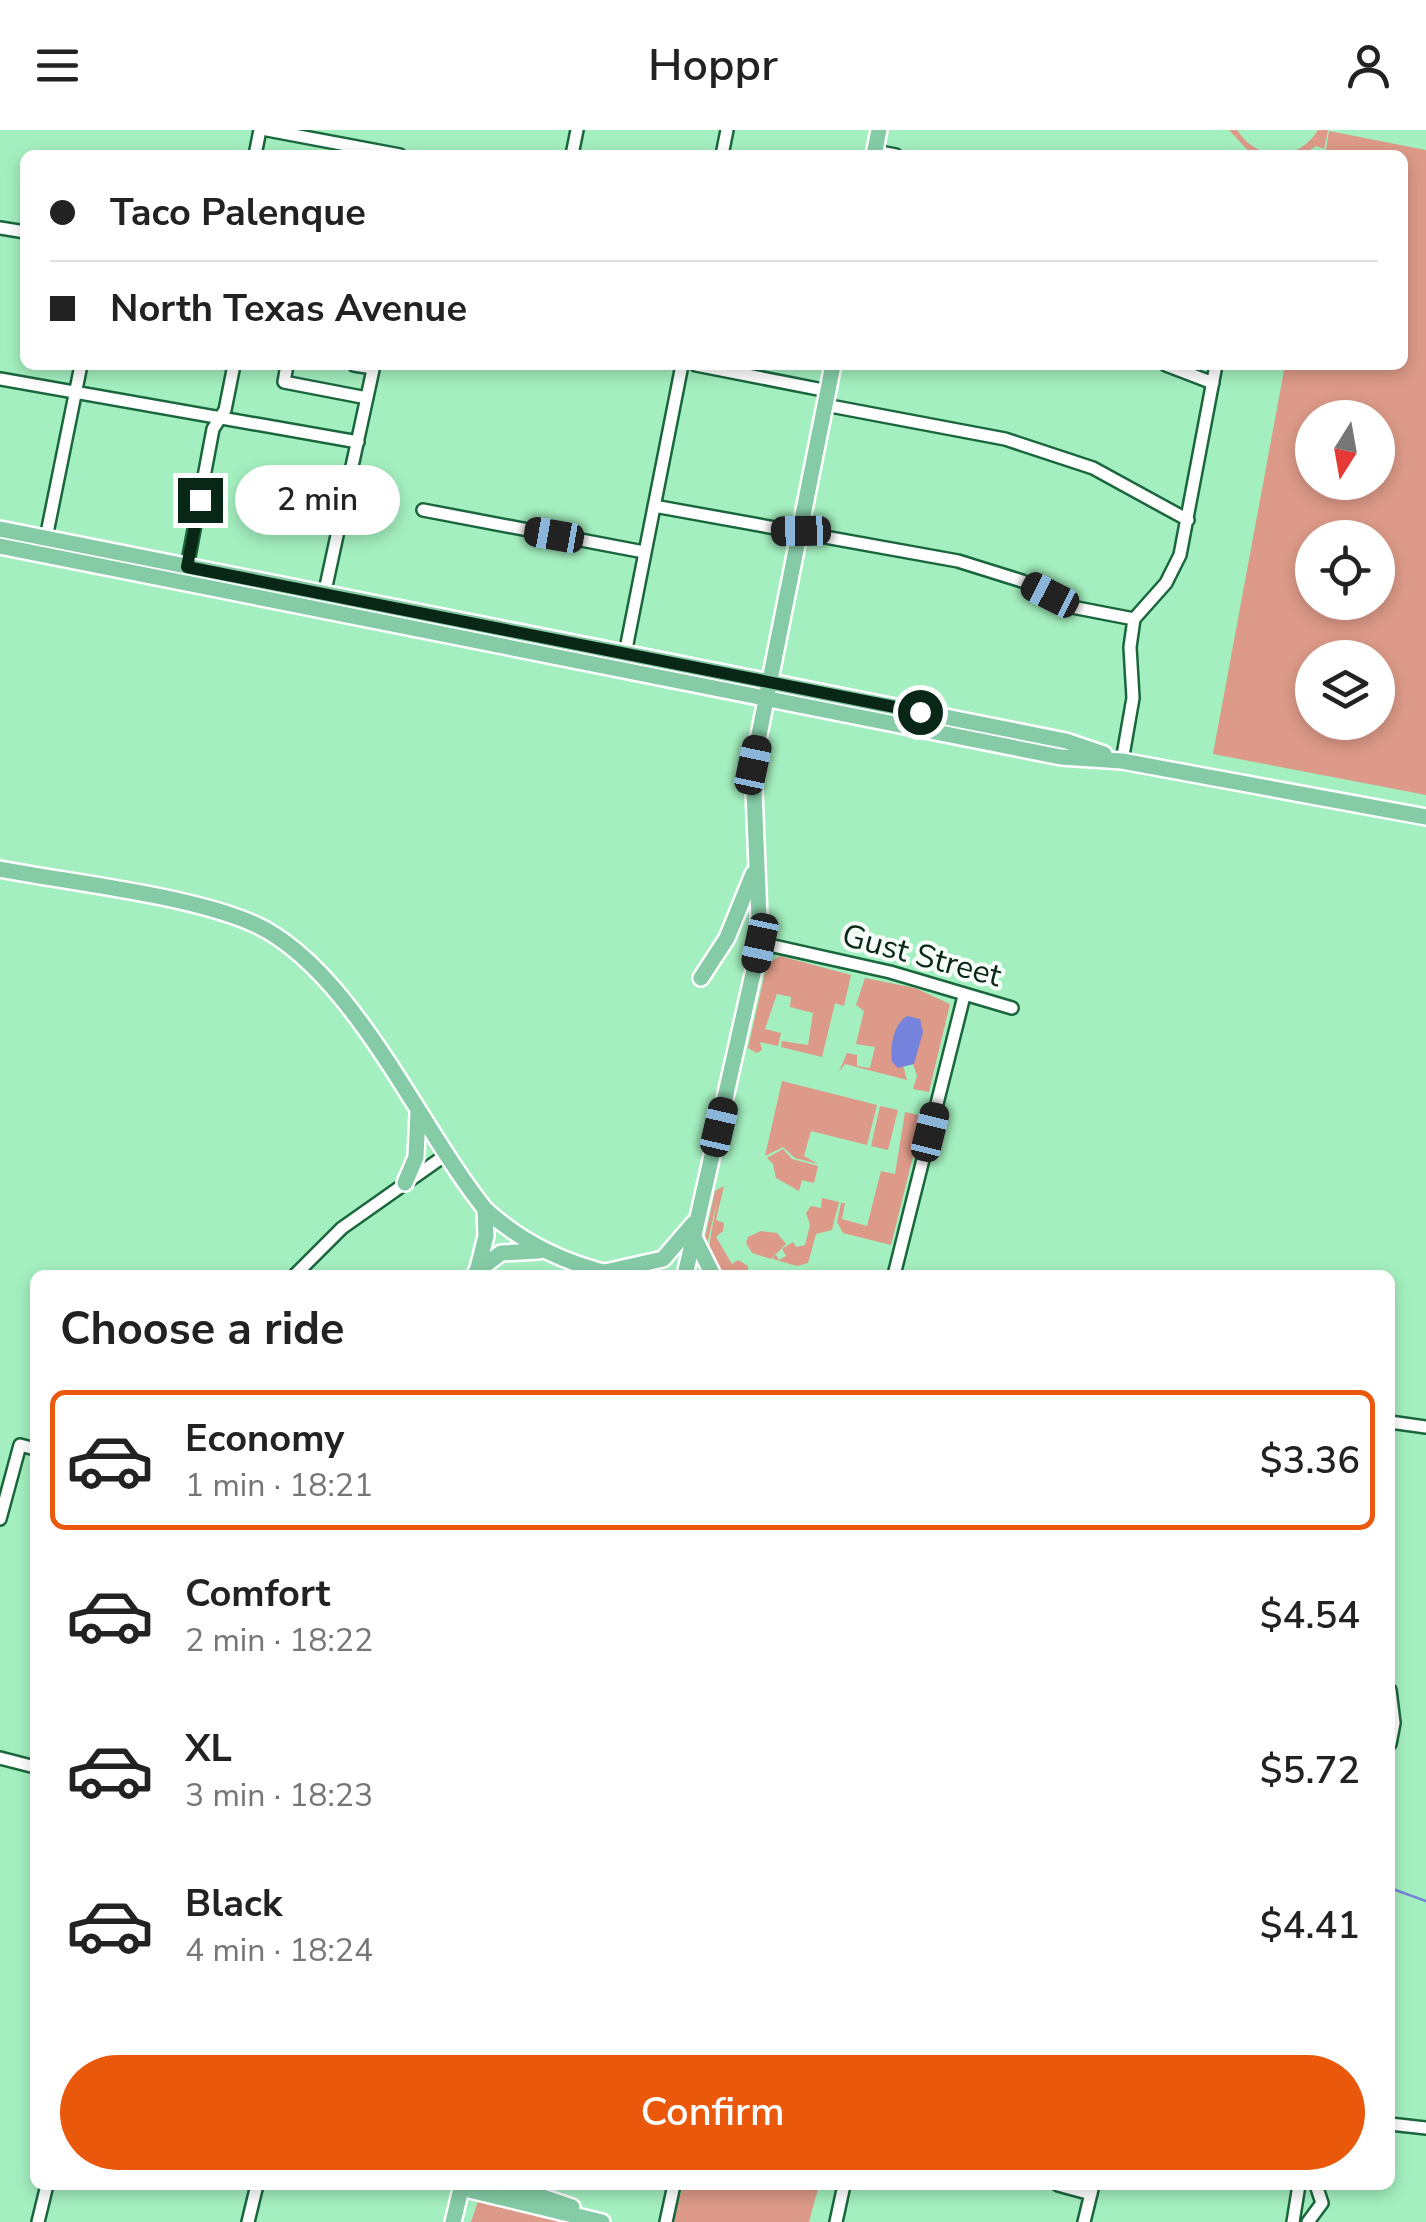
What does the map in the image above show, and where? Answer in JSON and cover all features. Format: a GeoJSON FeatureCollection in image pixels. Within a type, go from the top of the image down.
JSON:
{"type":"FeatureCollection","features":[{"type":"Feature","properties":{"kind":"main road"},"geometry":{"type":"LineString","coordinates":[[686,1270],[760,943],[753,765],[832,370]]}},
{"type":"Feature","properties":{"kind":"main road"},"geometry":{"type":"LineString","coordinates":[[0,528],[1066,741],[1122,761]]}},
{"type":"Feature","properties":{"kind":"main road"},"geometry":{"type":"LineString","coordinates":[[0,546],[1061,758],[1122,761],[1426,816]]}},
{"type":"Feature","properties":{"kind":"main road"},"geometry":{"type":"LineString","coordinates":[[86,564],[98,558],[181,575],[217,573]]}},
{"type":"Feature","properties":{"kind":"main road"},"geometry":{"type":"LineString","coordinates":[[471,642],[481,636],[520,642],[534,636]]}},
{"type":"Feature","properties":{"kind":"main road"},"geometry":{"type":"LineString","coordinates":[[701,978],[727,938],[756,865]]}},
{"type":"Feature","properties":{"kind":"main road"},"geometry":{"type":"LineString","coordinates":[[0,869],[220,912],[270,932],[322,974],[486,1209],[544,1251],[591,1270]]}},
{"type":"Feature","properties":{"kind":"main road"},"geometry":{"type":"LineString","coordinates":[[405,1183],[416,1156],[418,1112]]}},
{"type":"Feature","properties":{"kind":"main road"},"geometry":{"type":"LineString","coordinates":[[477,1270],[486,1236],[486,1209]]}},
{"type":"Feature","properties":{"kind":"main road"},"geometry":{"type":"LineString","coordinates":[[620,1270],[663,1259],[698,1216]]}},
{"type":"Feature","properties":{"kind":"main road"},"geometry":{"type":"LineString","coordinates":[[694,1235],[711,1270]]}},
{"type":"Feature","properties":{"kind":"main road"},"geometry":{"type":"LineString","coordinates":[[481,1270],[502,1253],[544,1251]]}},
{"type":"Feature","properties":{"kind":"main road"},"geometry":{"type":"LineString","coordinates":[[453,2222],[457,2190]]}},
{"type":"Feature","properties":{"kind":"main road"},"geometry":{"type":"LineString","coordinates":[[473,2190],[602,2222]]}},
{"type":"Feature","properties":{"kind":"main road"},"geometry":{"type":"LineString","coordinates":[[524,2190],[561,2202],[602,2222]]}},
{"type":"Feature","properties":{"kind":"street"},"geometry":{"type":"LineString","coordinates":[[271,131],[373,150]]}},
{"type":"Feature","properties":{"kind":"street"},"geometry":{"type":"LineString","coordinates":[[46,538],[81,370]]}},
{"type":"Feature","properties":{"kind":"street"},"geometry":{"type":"LineString","coordinates":[[187,567],[233,370]]}},
{"type":"Feature","properties":{"kind":"street"},"geometry":{"type":"LineString","coordinates":[[287,370],[284,382],[367,398]]}},
{"type":"Feature","properties":{"kind":"street"},"geometry":{"type":"LineString","coordinates":[[320,612],[373,370]]}},
{"type":"Feature","properties":{"kind":"street"},"geometry":{"type":"LineString","coordinates":[[625,654],[681,370]]}},
{"type":"Feature","properties":{"kind":"street"},"geometry":{"type":"LineString","coordinates":[[716,370],[1005,439],[1093,468],[1188,520]]}},
{"type":"Feature","properties":{"kind":"street"},"geometry":{"type":"LineString","coordinates":[[1180,370],[1213,382]]}},
{"type":"Feature","properties":{"kind":"street"},"geometry":{"type":"LineString","coordinates":[[1122,761],[1133,698],[1130,647],[1134,620],[1175,569],[1188,520],[1215,370]]}},
{"type":"Feature","properties":{"kind":"street"},"geometry":{"type":"LineString","coordinates":[[0,379],[358,442]]}},
{"type":"Feature","properties":{"kind":"street"},"geometry":{"type":"LineString","coordinates":[[654,506],[958,561],[1022,580],[1072,606],[1134,620]]}},
{"type":"Feature","properties":{"kind":"street"},"geometry":{"type":"LineString","coordinates":[[422,510],[644,552]]}},
{"type":"Feature","properties":{"kind":"street","name":"Gust Street"},"geometry":{"type":"LineString","coordinates":[[760,943],[890,972],[1012,1008]]}},
{"type":"Feature","properties":{"kind":"street"},"geometry":{"type":"LineString","coordinates":[[895,1270],[964,996]]}},
{"type":"Feature","properties":{"kind":"street"},"geometry":{"type":"LineString","coordinates":[[300,1270],[342,1228],[447,1154]]}},
{"type":"Feature","properties":{"kind":"street"},"geometry":{"type":"LineString","coordinates":[[1395,1423],[1426,1427]]}},
{"type":"Feature","properties":{"kind":"street"},"geometry":{"type":"LineString","coordinates":[[0,1519],[20,1446],[30,1448]]}},
{"type":"Feature","properties":{"kind":"street"},"geometry":{"type":"LineString","coordinates":[[0,1758],[30,1766]]}},
{"type":"Feature","properties":{"kind":"street"},"geometry":{"type":"LineString","coordinates":[[1395,2125],[1426,2128]]}},
{"type":"Feature","properties":{"kind":"street"},"geometry":{"type":"LineString","coordinates":[[38,2222],[46,2190]]}},
{"type":"Feature","properties":{"kind":"street"},"geometry":{"type":"LineString","coordinates":[[248,2222],[256,2190]]}},
{"type":"Feature","properties":{"kind":"street"},"geometry":{"type":"LineString","coordinates":[[666,2222],[673,2190]]}},
{"type":"Feature","properties":{"kind":"street"},"geometry":{"type":"LineString","coordinates":[[836,2222],[843,2190]]}},
{"type":"Feature","properties":{"kind":"street"},"geometry":{"type":"LineString","coordinates":[[1084,2222],[1092,2190]]}},
{"type":"Feature","properties":{"kind":"street"},"geometry":{"type":"LineString","coordinates":[[1294,2222],[1298,2190]]}},
{"type":"Feature","properties":{"kind":"street"},"geometry":{"type":"LineString","coordinates":[[1308,2222],[1322,2203],[1318,2190]]}},
{"type":"Feature","properties":{"kind":"shaded area"},"geometry":{"type":"Polygon","coordinates":[[[1229,130],[1237,130],[1260,150],[1247,150],[1229,130]]]}},
{"type":"Feature","properties":{"kind":"shaded area"},"geometry":{"type":"Polygon","coordinates":[[[1318,130],[1328,130],[1324,149],[1316,146],[1296,150],[1318,130]]]}},
{"type":"Feature","properties":{"kind":"shaded area"},"geometry":{"type":"Polygon","coordinates":[[[1329,131],[1426,150],[1426,795],[1213,754],[1284,370],[1408,370],[1408,150],[1326,150],[1329,131]]]}},
{"type":"Feature","properties":{"kind":"shaded area"},"geometry":{"type":"Polygon","coordinates":[[[780,956],[851,975],[844,1006],[835,1003],[822,1057],[781,1047],[782,1041],[808,1045],[813,1013],[790,1007],[791,997],[777,994],[765,1029],[781,1033],[778,1046],[760,1042],[762,1050],[757,1053],[748,1048],[767,964],[780,956]]]}},
{"type":"Feature","properties":{"kind":"shaded area"},"geometry":{"type":"Polygon","coordinates":[[[865,978],[915,988],[950,1004],[929,1092],[913,1089],[917,1076],[912,1061],[903,1065],[907,1080],[845,1064],[839,1072],[847,1053],[857,1055],[857,1066],[870,1068],[875,1047],[856,1044],[864,1011],[856,1005],[865,978]]]}},
{"type":"Feature","properties":{"kind":"shaded area"},"geometry":{"type":"Polygon","coordinates":[[[782,1081],[877,1105],[867,1145],[811,1131],[804,1156],[818,1164],[795,1158],[783,1147],[765,1156],[782,1081]]]}},
{"type":"Feature","properties":{"kind":"shaded area"},"geometry":{"type":"Polygon","coordinates":[[[880,1106],[898,1110],[888,1150],[871,1146],[880,1106]]]}},
{"type":"Feature","properties":{"kind":"shaded area"},"geometry":{"type":"Polygon","coordinates":[[[905,1112],[923,1116],[891,1245],[843,1233],[837,1222],[841,1203],[845,1203],[842,1219],[867,1226],[881,1171],[895,1174],[905,1112]]]}},
{"type":"Feature","properties":{"kind":"shaded area"},"geometry":{"type":"Polygon","coordinates":[[[783,1149],[792,1159],[818,1166],[814,1183],[802,1180],[799,1191],[776,1178],[773,1164],[767,1158],[783,1149]]]}},
{"type":"Feature","properties":{"kind":"shaded area"},"geometry":{"type":"Polygon","coordinates":[[[724,1186],[716,1220],[724,1223],[723,1231],[716,1237],[732,1264],[738,1260],[748,1270],[722,1270],[713,1261],[710,1241],[717,1202],[705,1252],[715,1191],[724,1186]]]}},
{"type":"Feature","properties":{"kind":"shaded area"},"geometry":{"type":"Polygon","coordinates":[[[822,1198],[839,1202],[832,1230],[816,1234],[808,1263],[797,1266],[773,1259],[775,1253],[779,1260],[786,1256],[782,1249],[793,1242],[796,1247],[805,1245],[810,1225],[806,1213],[811,1206],[821,1208],[822,1198]]]}},
{"type":"Feature","properties":{"kind":"shaded area"},"geometry":{"type":"Polygon","coordinates":[[[761,1231],[777,1233],[786,1244],[771,1259],[752,1253],[746,1243],[748,1237],[761,1231]]]}},
{"type":"Feature","properties":{"kind":"shaded area"},"geometry":{"type":"Polygon","coordinates":[[[682,2190],[818,2190],[809,2222],[673,2222],[682,2190]]]}},
{"type":"Feature","properties":{"kind":"shaded area"},"geometry":{"type":"Polygon","coordinates":[[[478,2201],[580,2222],[471,2222],[478,2201]]]}},
{"type":"Feature","properties":{"kind":"water"},"geometry":{"type":"Polygon","coordinates":[[[907,1016],[920,1019],[923,1032],[914,1064],[898,1068],[892,1062],[892,1043],[898,1025],[907,1016]]]}},
{"type":"Feature","properties":{"kind":"waterway"},"geometry":{"type":"LineString","coordinates":[[1395,1890],[1426,1901]]}},
{"type":"Feature","properties":{"kind":"route"},"geometry":{"type":"LineString","coordinates":[[200,500],[187,567],[920,712]]}}]}
